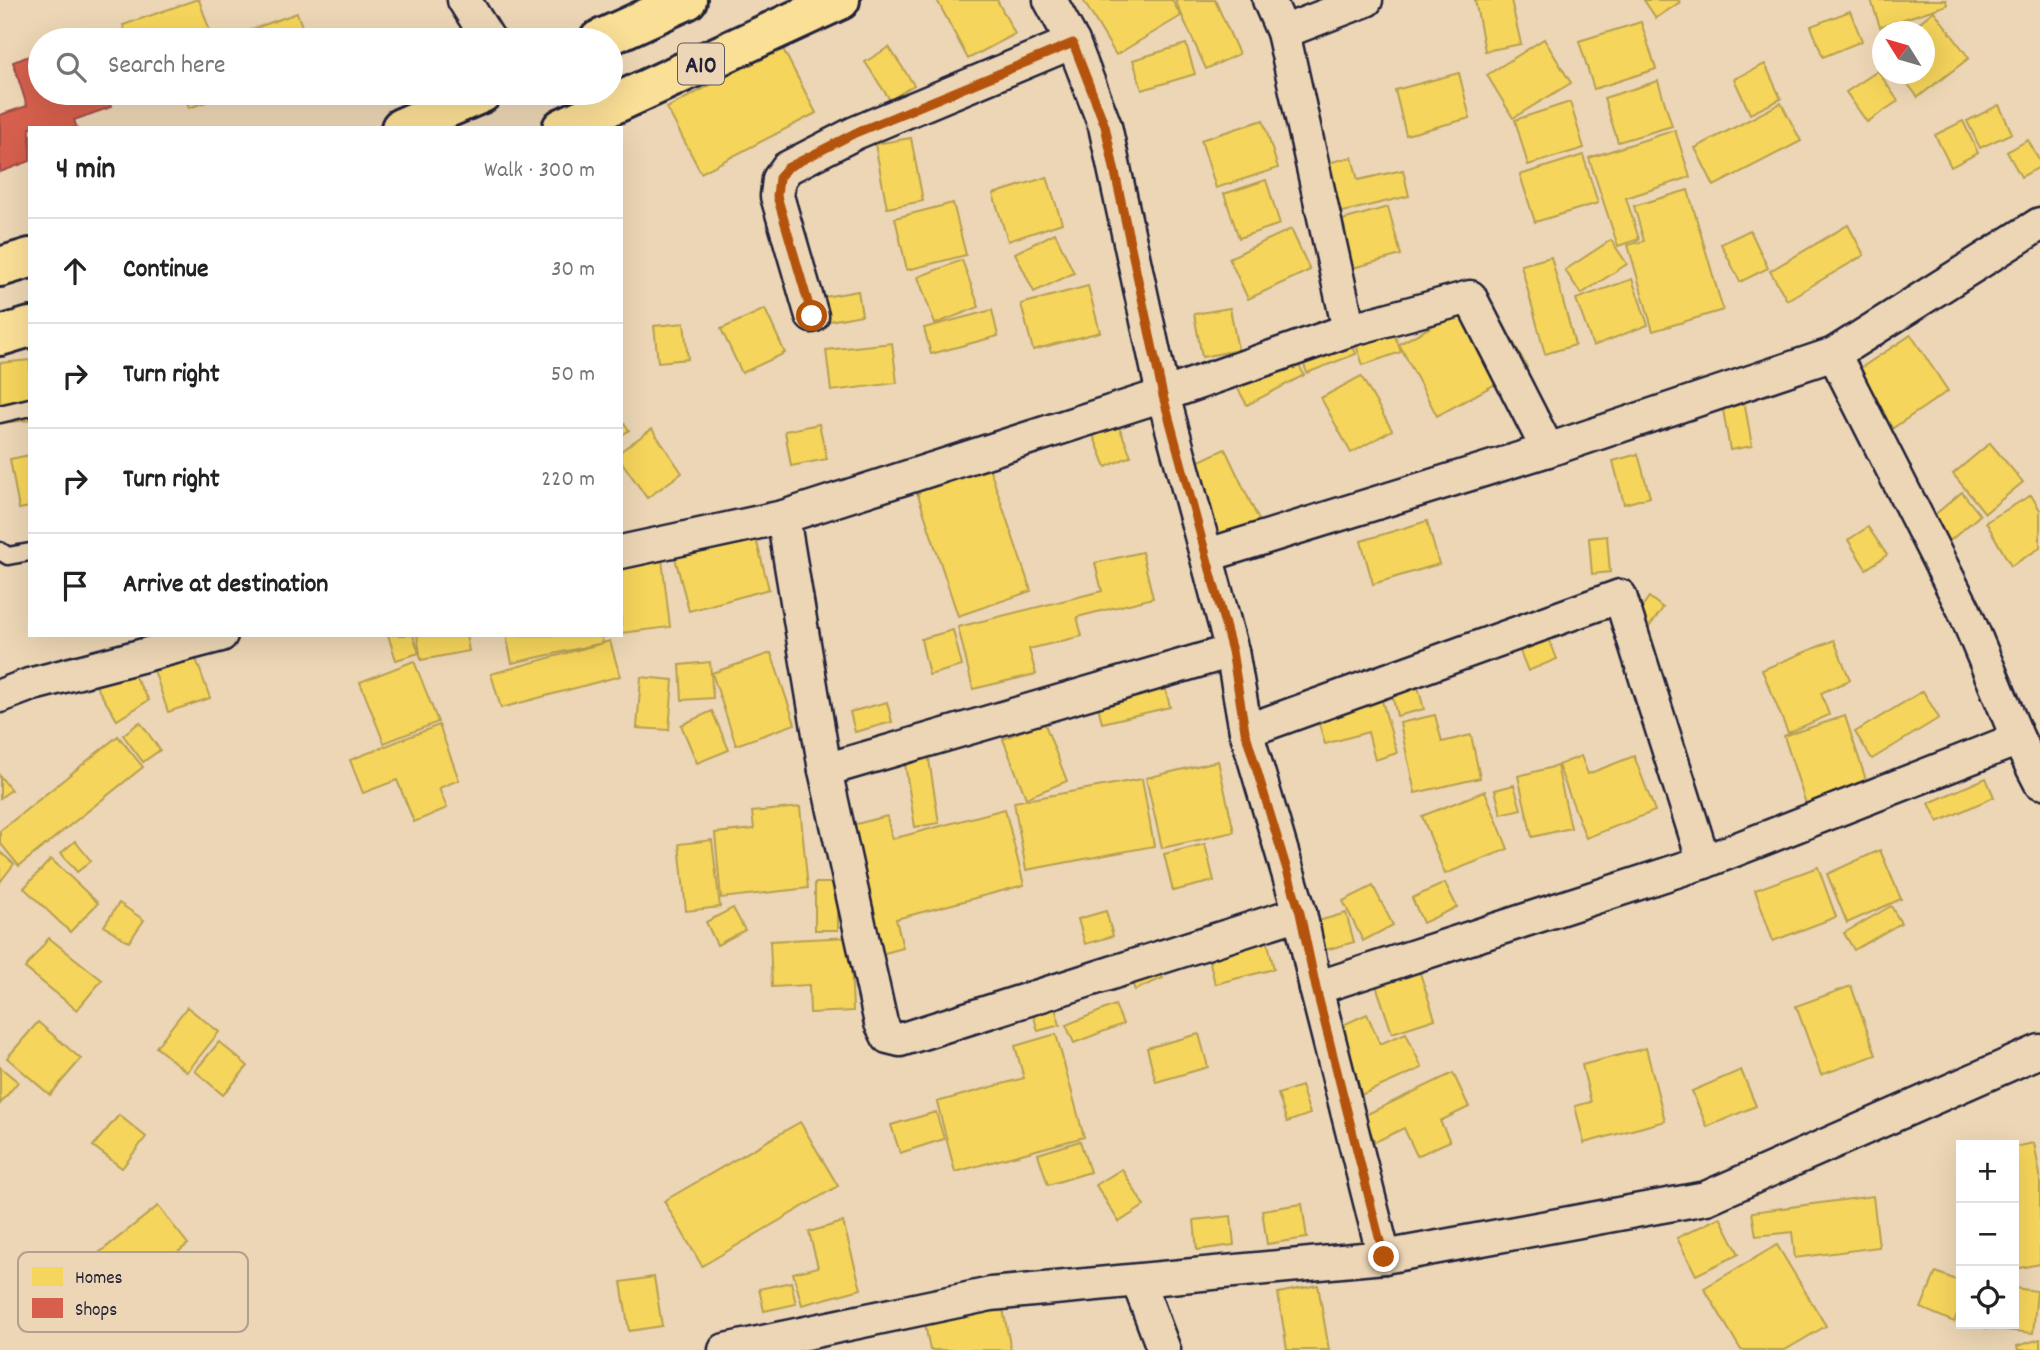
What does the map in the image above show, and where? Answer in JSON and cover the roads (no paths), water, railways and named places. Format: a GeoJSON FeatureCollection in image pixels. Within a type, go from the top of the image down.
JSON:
{"type":"FeatureCollection","features":[{"type":"Feature","properties":{"kind":"highway","name":"A10"},"geometry":{"type":"LineString","coordinates":[[623,29],[687,0]]}},
{"type":"Feature","properties":{"kind":"highway","name":"A10"},"geometry":{"type":"LineString","coordinates":[[623,100],[840,0]]}},
{"type":"Feature","properties":{"kind":"highway"},"geometry":{"type":"LineString","coordinates":[[406,126],[454,105]]}},
{"type":"Feature","properties":{"kind":"highway","name":"A10"},"geometry":{"type":"LineString","coordinates":[[566,126],[612,105]]}},
{"type":"Feature","properties":{"kind":"highway"},"geometry":{"type":"LineString","coordinates":[[0,267],[28,259]]}},
{"type":"Feature","properties":{"kind":"highway"},"geometry":{"type":"LineString","coordinates":[[0,336],[28,328]]}},
{"type":"Feature","properties":{"kind":"street"},"geometry":{"type":"LineString","coordinates":[[464,0],[482,28]]}},
{"type":"Feature","properties":{"kind":"street"},"geometry":{"type":"LineString","coordinates":[[1050,0],[1073,43],[1105,126],[1163,396],[1232,651],[1245,731],[1300,913],[1316,988],[1384,1257]]}},
{"type":"Feature","properties":{"kind":"street"},"geometry":{"type":"LineString","coordinates":[[1269,0],[1283,32],[1349,330]]}},
{"type":"Feature","properties":{"kind":"street"},"geometry":{"type":"LineString","coordinates":[[1283,32],[1366,0]]}},
{"type":"Feature","properties":{"kind":"street"},"geometry":{"type":"LineString","coordinates":[[812,316],[777,196],[779,178],[787,168],[855,133],[1073,43]]}},
{"type":"Feature","properties":{"kind":"street"},"geometry":{"type":"LineString","coordinates":[[1208,555],[1548,450],[1835,354],[2040,224]]}},
{"type":"Feature","properties":{"kind":"street"},"geometry":{"type":"LineString","coordinates":[[623,552],[783,517],[1163,396],[1349,330],[1470,297],[1548,450]]}},
{"type":"Feature","properties":{"kind":"street"},"geometry":{"type":"LineString","coordinates":[[1835,354],[1964,610],[2018,739],[2040,782]]}},
{"type":"Feature","properties":{"kind":"street"},"geometry":{"type":"LineString","coordinates":[[783,517],[825,770],[881,1023],[888,1037],[900,1040],[1300,913]]}},
{"type":"Feature","properties":{"kind":"street"},"geometry":{"type":"LineString","coordinates":[[1245,731],[1620,596],[1704,862]]}},
{"type":"Feature","properties":{"kind":"street"},"geometry":{"type":"LineString","coordinates":[[0,696],[29,685],[213,637]]}},
{"type":"Feature","properties":{"kind":"street"},"geometry":{"type":"LineString","coordinates":[[825,770],[1232,651]]}},
{"type":"Feature","properties":{"kind":"street"},"geometry":{"type":"LineString","coordinates":[[1316,988],[1704,862],[2018,739]]}},
{"type":"Feature","properties":{"kind":"street"},"geometry":{"type":"LineString","coordinates":[[725,1350],[991,1294],[1384,1257],[1706,1198],[2040,1051]]}},
{"type":"Feature","properties":{"kind":"street"},"geometry":{"type":"LineString","coordinates":[[1139,1281],[1164,1350]]}},
{"type":"Feature","properties":{"kind":"lane"},"geometry":{"type":"LineString","coordinates":[[0,414],[28,407]]}},
{"type":"Feature","properties":{"kind":"lane"},"geometry":{"type":"LineString","coordinates":[[0,551],[8,556],[28,552]]}}]}
